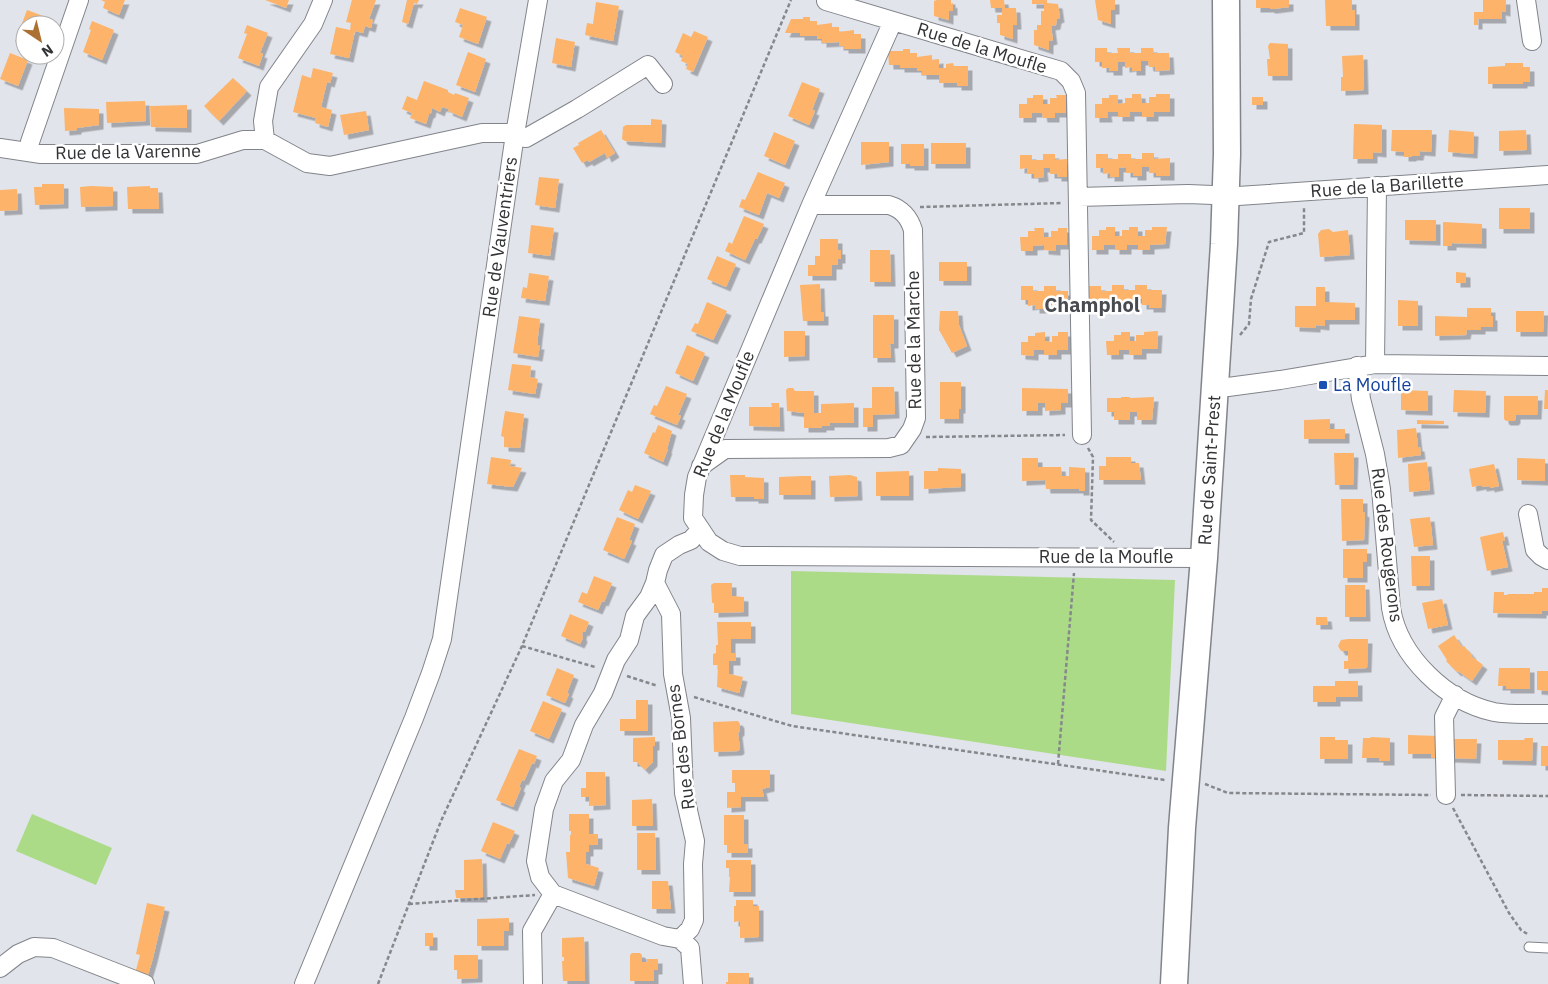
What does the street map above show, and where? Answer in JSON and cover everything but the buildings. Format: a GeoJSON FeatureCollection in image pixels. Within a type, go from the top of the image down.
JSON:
{"type":"FeatureCollection","features":[{"type":"Feature","properties":{"kind":"main road","name":"Rue de Saint-Prest"},"geometry":{"type":"LineString","coordinates":[[1177,940],[1185,784],[1204,558],[1226,195],[1226,0]]}},
{"type":"Feature","properties":{"kind":"main road"},"geometry":{"type":"LineString","coordinates":[[1166,984],[1177,940]]}},
{"type":"Feature","properties":{"kind":"main road"},"geometry":{"type":"LineString","coordinates":[[1174,984],[1177,940]]}},
{"type":"Feature","properties":{"kind":"street"},"geometry":{"type":"LineString","coordinates":[[28,152],[80,0]]}},
{"type":"Feature","properties":{"kind":"street"},"geometry":{"type":"LineString","coordinates":[[324,0],[313,24],[269,87],[263,121],[265,140],[307,163],[330,166],[482,133],[515,134],[538,0]]}},
{"type":"Feature","properties":{"kind":"street"},"geometry":{"type":"LineString","coordinates":[[1526,0],[1532,40]]}},
{"type":"Feature","properties":{"kind":"street","name":"Rue de la Moufle"},"geometry":{"type":"LineString","coordinates":[[826,1],[1061,71],[1071,81],[1076,93],[1082,435]]}},
{"type":"Feature","properties":{"kind":"street","name":"Rue de la Moufle"},"geometry":{"type":"LineString","coordinates":[[894,21],[811,206],[701,466],[697,477],[693,518],[709,542],[723,551],[740,556],[1204,558]]}},
{"type":"Feature","properties":{"kind":"street","name":"Rue de Vauventriers"},"geometry":{"type":"LineString","coordinates":[[304,984],[431,674],[442,639],[515,134],[526,138],[648,65],[663,84]]}},
{"type":"Feature","properties":{"kind":"street","name":"Rue de la Varenne"},"geometry":{"type":"LineString","coordinates":[[0,148],[28,152],[108,155],[197,154],[243,140],[265,140]]}},
{"type":"Feature","properties":{"kind":"street","name":"Rue de la Barillette"},"geometry":{"type":"LineString","coordinates":[[1226,195],[1548,175]]}},
{"type":"Feature","properties":{"kind":"street","name":"Rue des Rougerons"},"geometry":{"type":"LineString","coordinates":[[1377,186],[1366,365],[1361,399],[1375,454],[1381,489],[1391,608],[1394,622],[1414,660],[1433,679],[1454,695],[1483,709],[1495,712],[1548,714]]}},
{"type":"Feature","properties":{"kind":"street"},"geometry":{"type":"LineString","coordinates":[[1078,202],[1188,194],[1226,195]]}},
{"type":"Feature","properties":{"kind":"street"},"geometry":{"type":"LineString","coordinates":[[811,206],[889,205],[898,208],[904,213]]}},
{"type":"Feature","properties":{"kind":"street","name":"Rue de la Marche"},"geometry":{"type":"LineString","coordinates":[[904,213],[913,230],[916,418],[907,438]]}},
{"type":"Feature","properties":{"kind":"street"},"geometry":{"type":"LineString","coordinates":[[1215,386],[1228,387],[1280,380],[1366,365],[1548,366]]}},
{"type":"Feature","properties":{"kind":"street"},"geometry":{"type":"LineString","coordinates":[[701,466],[726,449],[888,448],[901,445],[907,438]]}},
{"type":"Feature","properties":{"kind":"street"},"geometry":{"type":"LineString","coordinates":[[1528,514],[1535,550],[1540,556],[1548,560]]}},
{"type":"Feature","properties":{"kind":"street"},"geometry":{"type":"LineString","coordinates":[[693,984],[690,948],[680,939],[663,936],[553,894],[540,877],[536,861],[544,809],[554,781],[571,760],[584,725],[603,693],[611,672],[629,640],[636,616],[650,598],[664,555],[691,540],[700,530]]}},
{"type":"Feature","properties":{"kind":"street","name":"Rue des Bornes"},"geometry":{"type":"LineString","coordinates":[[655,583],[671,614],[673,674],[681,718],[684,793],[695,841],[693,864],[694,920],[690,929],[680,939]]}},
{"type":"Feature","properties":{"kind":"street"},"geometry":{"type":"LineString","coordinates":[[1446,795],[1444,717],[1454,695]]}},
{"type":"Feature","properties":{"kind":"street"},"geometry":{"type":"LineString","coordinates":[[533,984],[532,931],[553,894]]}},
{"type":"Feature","properties":{"kind":"street"},"geometry":{"type":"LineString","coordinates":[[0,968],[18,954],[34,947],[52,948],[146,984]]}},
{"type":"Feature","properties":{"kind":"lane"},"geometry":{"type":"LineString","coordinates":[[1528,947],[1548,948]]}},
{"type":"Feature","properties":{"kind":"path"},"geometry":{"type":"LineString","coordinates":[[378,984],[441,821],[522,646],[791,0]]}},
{"type":"Feature","properties":{"kind":"path"},"geometry":{"type":"LineString","coordinates":[[1238,337],[1249,324],[1251,299],[1268,242],[1304,233],[1304,191]]}},
{"type":"Feature","properties":{"kind":"path"},"geometry":{"type":"LineString","coordinates":[[904,213],[914,207],[1078,202]]}},
{"type":"Feature","properties":{"kind":"path"},"geometry":{"type":"LineString","coordinates":[[907,438],[1082,435],[1093,457],[1091,520],[1130,558]]}},
{"type":"Feature","properties":{"kind":"path"},"geometry":{"type":"LineString","coordinates":[[1058,764],[1076,557]]}},
{"type":"Feature","properties":{"kind":"path"},"geometry":{"type":"LineString","coordinates":[[522,646],[792,726],[1185,784],[1202,782],[1228,792],[1548,796]]}},
{"type":"Feature","properties":{"kind":"path"},"geometry":{"type":"LineString","coordinates":[[1446,795],[1508,913],[1521,930],[1529,935],[1528,947]]}},
{"type":"Feature","properties":{"kind":"path"},"geometry":{"type":"LineString","coordinates":[[409,904],[553,894]]}},
{"type":"Feature","properties":{"kind":"green space"},"geometry":{"type":"Polygon","coordinates":[[[791,571],[1175,580],[1166,771],[791,714],[791,571]]]}},
{"type":"Feature","properties":{"kind":"green space"},"geometry":{"type":"Polygon","coordinates":[[[32,814],[112,848],[96,885],[16,851],[32,814]]]}},
{"type":"Feature","properties":{"kind":"place","name":"La Moufle"},"geometry":{"type":"Point","coordinates":[1323,385]}},
{"type":"Feature","properties":{"kind":"district","name":"Champhol"},"geometry":{"type":"Point","coordinates":[1092,305]}}]}
